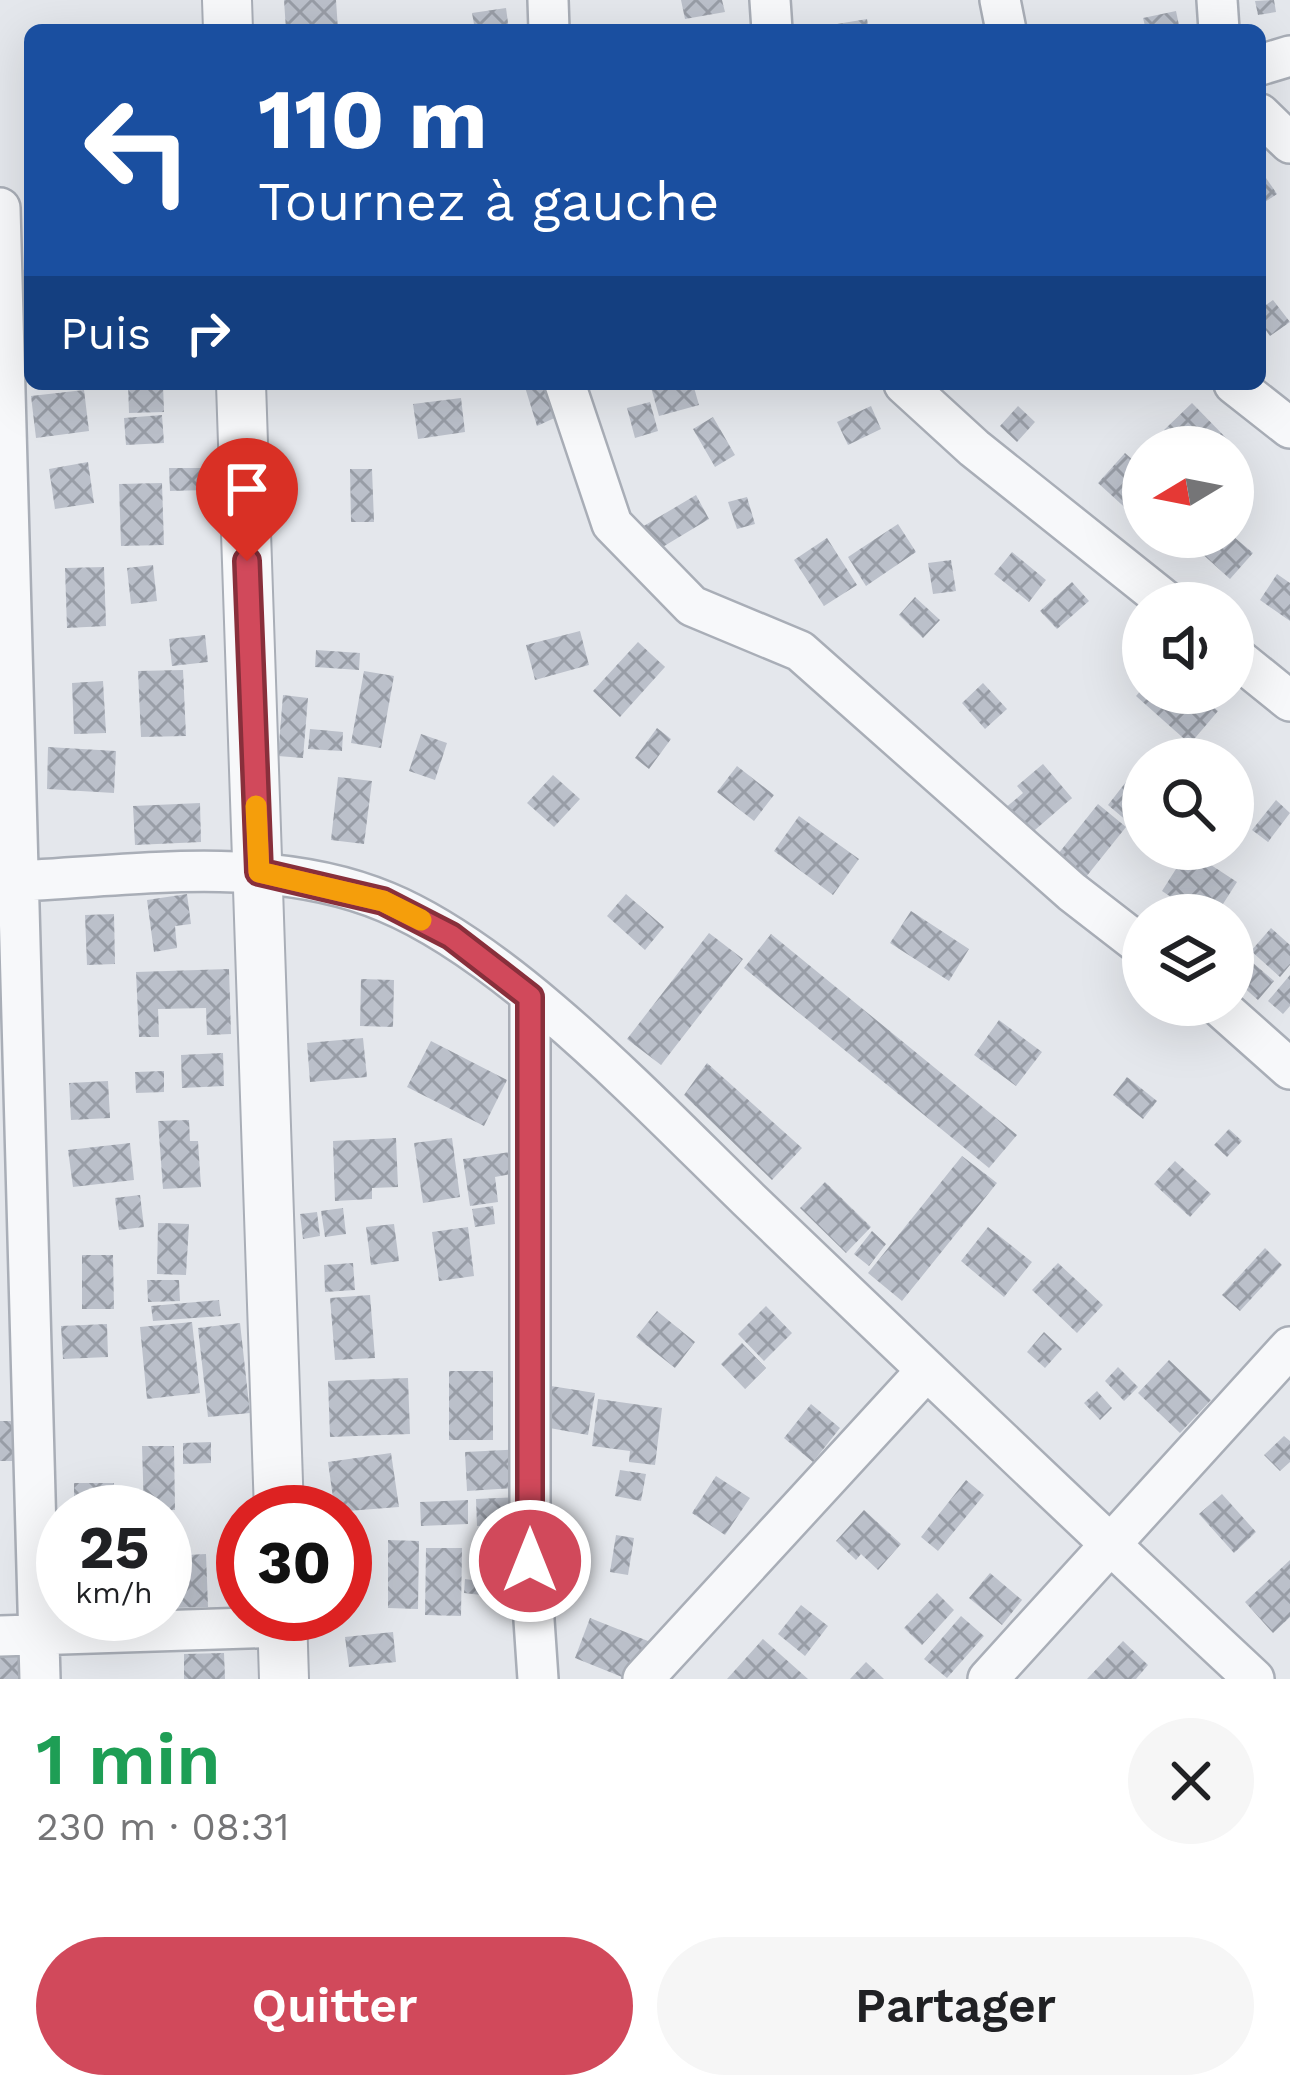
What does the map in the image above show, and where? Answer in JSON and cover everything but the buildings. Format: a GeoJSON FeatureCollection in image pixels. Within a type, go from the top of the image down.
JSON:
{"type":"FeatureCollection","features":[{"type":"Feature","properties":{"kind":"street"},"geometry":{"type":"LineString","coordinates":[[1266,120],[1290,143]]}},
{"type":"Feature","properties":{"kind":"street"},"geometry":{"type":"LineString","coordinates":[[0,208],[18,1635],[40,1679]]}},
{"type":"Feature","properties":{"kind":"street"},"geometry":{"type":"LineString","coordinates":[[241,390],[278,1485]]}},
{"type":"Feature","properties":{"kind":"street"},"geometry":{"type":"LineString","coordinates":[[567,390],[612,524],[692,606],[800,650],[1072,892],[1122,931]]}},
{"type":"Feature","properties":{"kind":"street"},"geometry":{"type":"LineString","coordinates":[[911,390],[974,448],[1142,582]]}},
{"type":"Feature","properties":{"kind":"street"},"geometry":{"type":"LineString","coordinates":[[1242,390],[1290,428]]}},
{"type":"Feature","properties":{"kind":"street"},"geometry":{"type":"LineString","coordinates":[[1254,672],[1290,701]]}},
{"type":"Feature","properties":{"kind":"street"},"geometry":{"type":"LineString","coordinates":[[8,881],[259,872],[383,901],[451,936],[530,997],[1254,1679]]}},
{"type":"Feature","properties":{"kind":"street"},"geometry":{"type":"LineString","coordinates":[[530,997],[530,1561],[538,1679]]}},
{"type":"Feature","properties":{"kind":"street"},"geometry":{"type":"LineString","coordinates":[[1242,1026],[1290,1069]]}},
{"type":"Feature","properties":{"kind":"street"},"geometry":{"type":"LineString","coordinates":[[988,1679],[1290,1347]]}},
{"type":"Feature","properties":{"kind":"street"},"geometry":{"type":"LineString","coordinates":[[643,1679],[927,1370]]}},
{"type":"Feature","properties":{"kind":"street"},"geometry":{"type":"LineString","coordinates":[[18,1635],[216,1624]]}},
{"type":"Feature","properties":{"kind":"street"},"geometry":{"type":"LineString","coordinates":[[283,1641],[284,1679]]}},
{"type":"Feature","properties":{"kind":"slow traffic"},"geometry":{"type":"LineString","coordinates":[[256,806],[259,872],[383,901],[421,920]]}},
{"type":"Feature","properties":{"kind":"route"},"geometry":{"type":"LineString","coordinates":[[247,561],[259,872],[383,901],[451,936],[530,997],[530,1561]]}}]}
